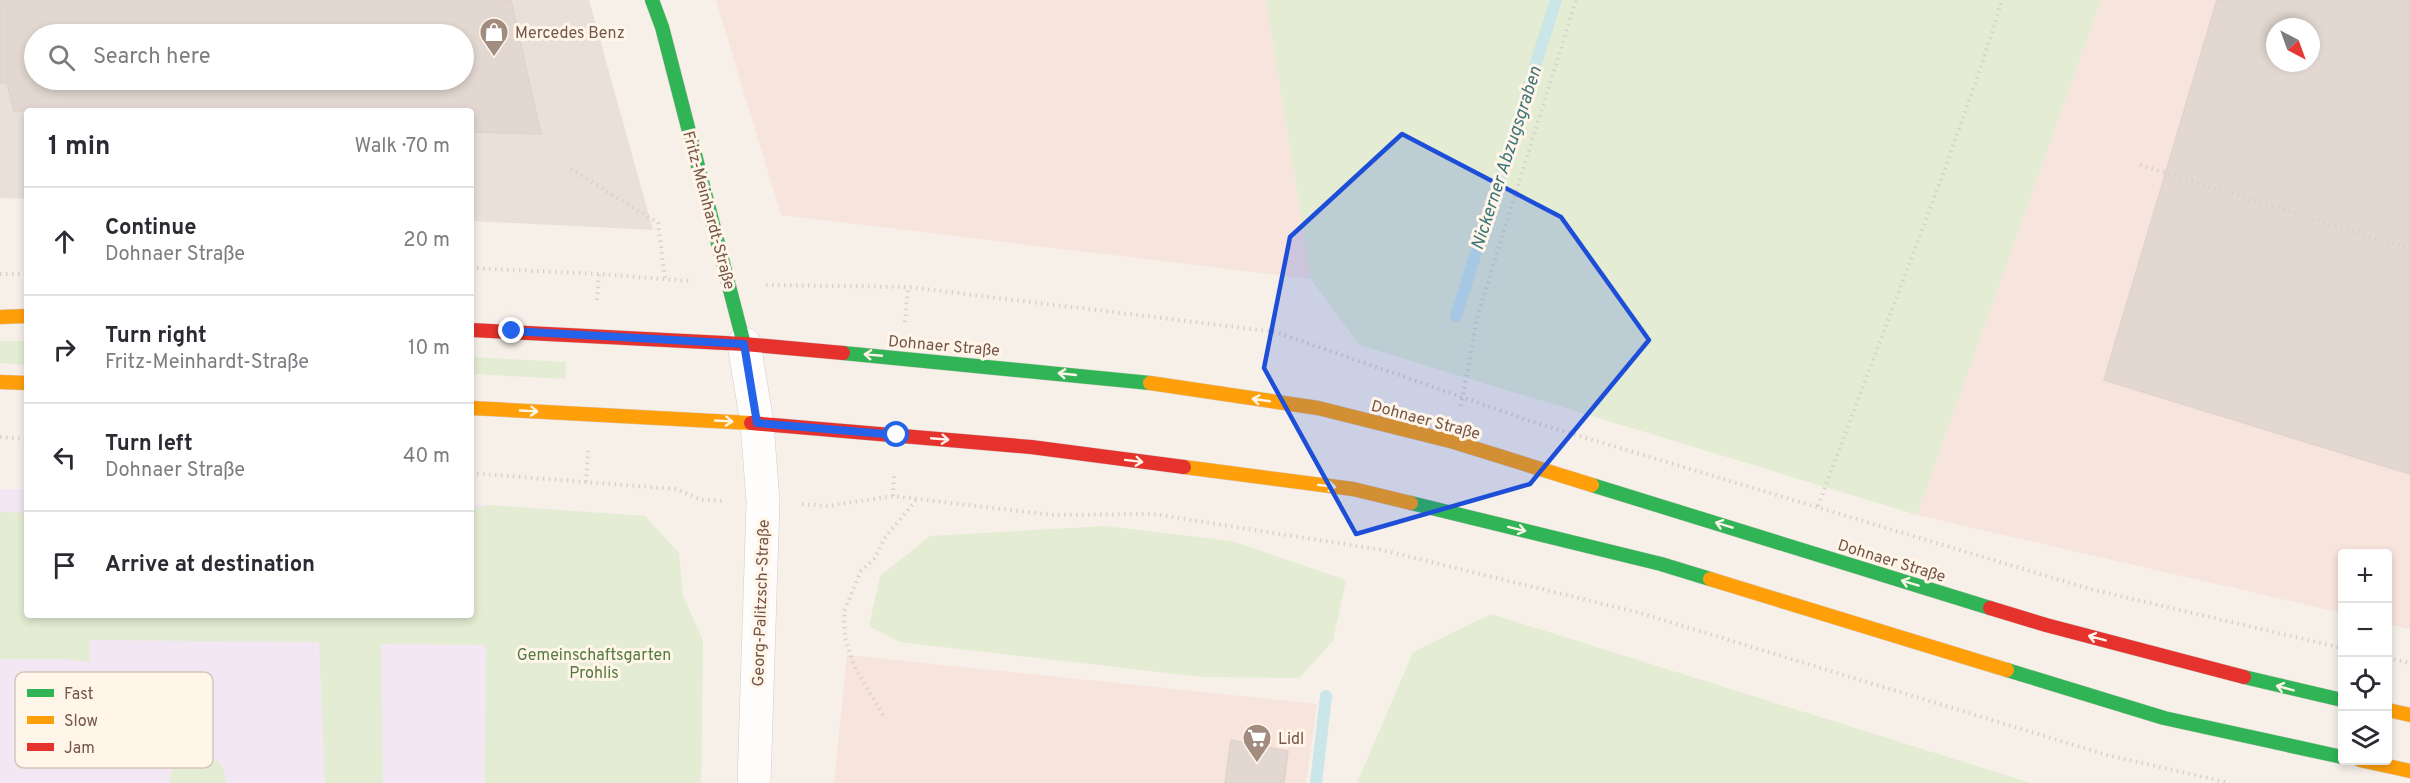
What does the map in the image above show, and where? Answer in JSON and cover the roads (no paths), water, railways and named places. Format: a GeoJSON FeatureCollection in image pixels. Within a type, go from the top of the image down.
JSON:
{"type":"FeatureCollection","features":[{"type":"Feature","properties":{"kind":"main road","name":"Fritz-Meinhardt-Straße"},"geometry":{"type":"LineString","coordinates":[[652,0],[662,27],[744,344]]}},
{"type":"Feature","properties":{"kind":"main road"},"geometry":{"type":"LineString","coordinates":[[0,317],[24,316]]}},
{"type":"Feature","properties":{"kind":"main road","name":"Dohnaer Straße"},"geometry":{"type":"LineString","coordinates":[[474,330],[744,344],[1127,380],[1318,408],[1454,442],[2046,625],[2294,690],[2338,699]]}},
{"type":"Feature","properties":{"kind":"main road"},"geometry":{"type":"LineString","coordinates":[[0,382],[24,384]]}},
{"type":"Feature","properties":{"kind":"main road"},"geometry":{"type":"LineString","coordinates":[[474,408],[757,423],[1031,447],[1353,489],[1661,564],[2164,718],[2338,756]]}},
{"type":"Feature","properties":{"kind":"main road"},"geometry":{"type":"LineString","coordinates":[[2392,711],[2410,715]]}},
{"type":"Feature","properties":{"kind":"main road"},"geometry":{"type":"LineString","coordinates":[[2383,765],[2410,771]]}},
{"type":"Feature","properties":{"kind":"street","name":"Fritz-Meinhardt-Straße"},"geometry":{"type":"LineString","coordinates":[[744,344],[757,423]]}},
{"type":"Feature","properties":{"kind":"street","name":"Georg-Palitzsch-Straße"},"geometry":{"type":"LineString","coordinates":[[754,783],[763,502],[757,423]]}},
{"type":"Feature","properties":{"kind":"waterway","name":"Nickerner Abzugsgraben"},"geometry":{"type":"LineString","coordinates":[[1456,316],[1556,0]]}},
{"type":"Feature","properties":{"kind":"waterway"},"geometry":{"type":"LineString","coordinates":[[1316,783],[1326,696]]}},
{"type":"Feature","properties":{"kind":"place","name":"Mercedes Benz"},"geometry":{"type":"Point","coordinates":[494,58]}},
{"type":"Feature","properties":{"kind":"place","name":"Lidl"},"geometry":{"type":"Point","coordinates":[1257,764]}},
{"type":"Feature","properties":{"kind":"park label","name":"Gemeinschaftsgarten Prohlis"},"geometry":{"type":"Point","coordinates":[594,663]}}]}
